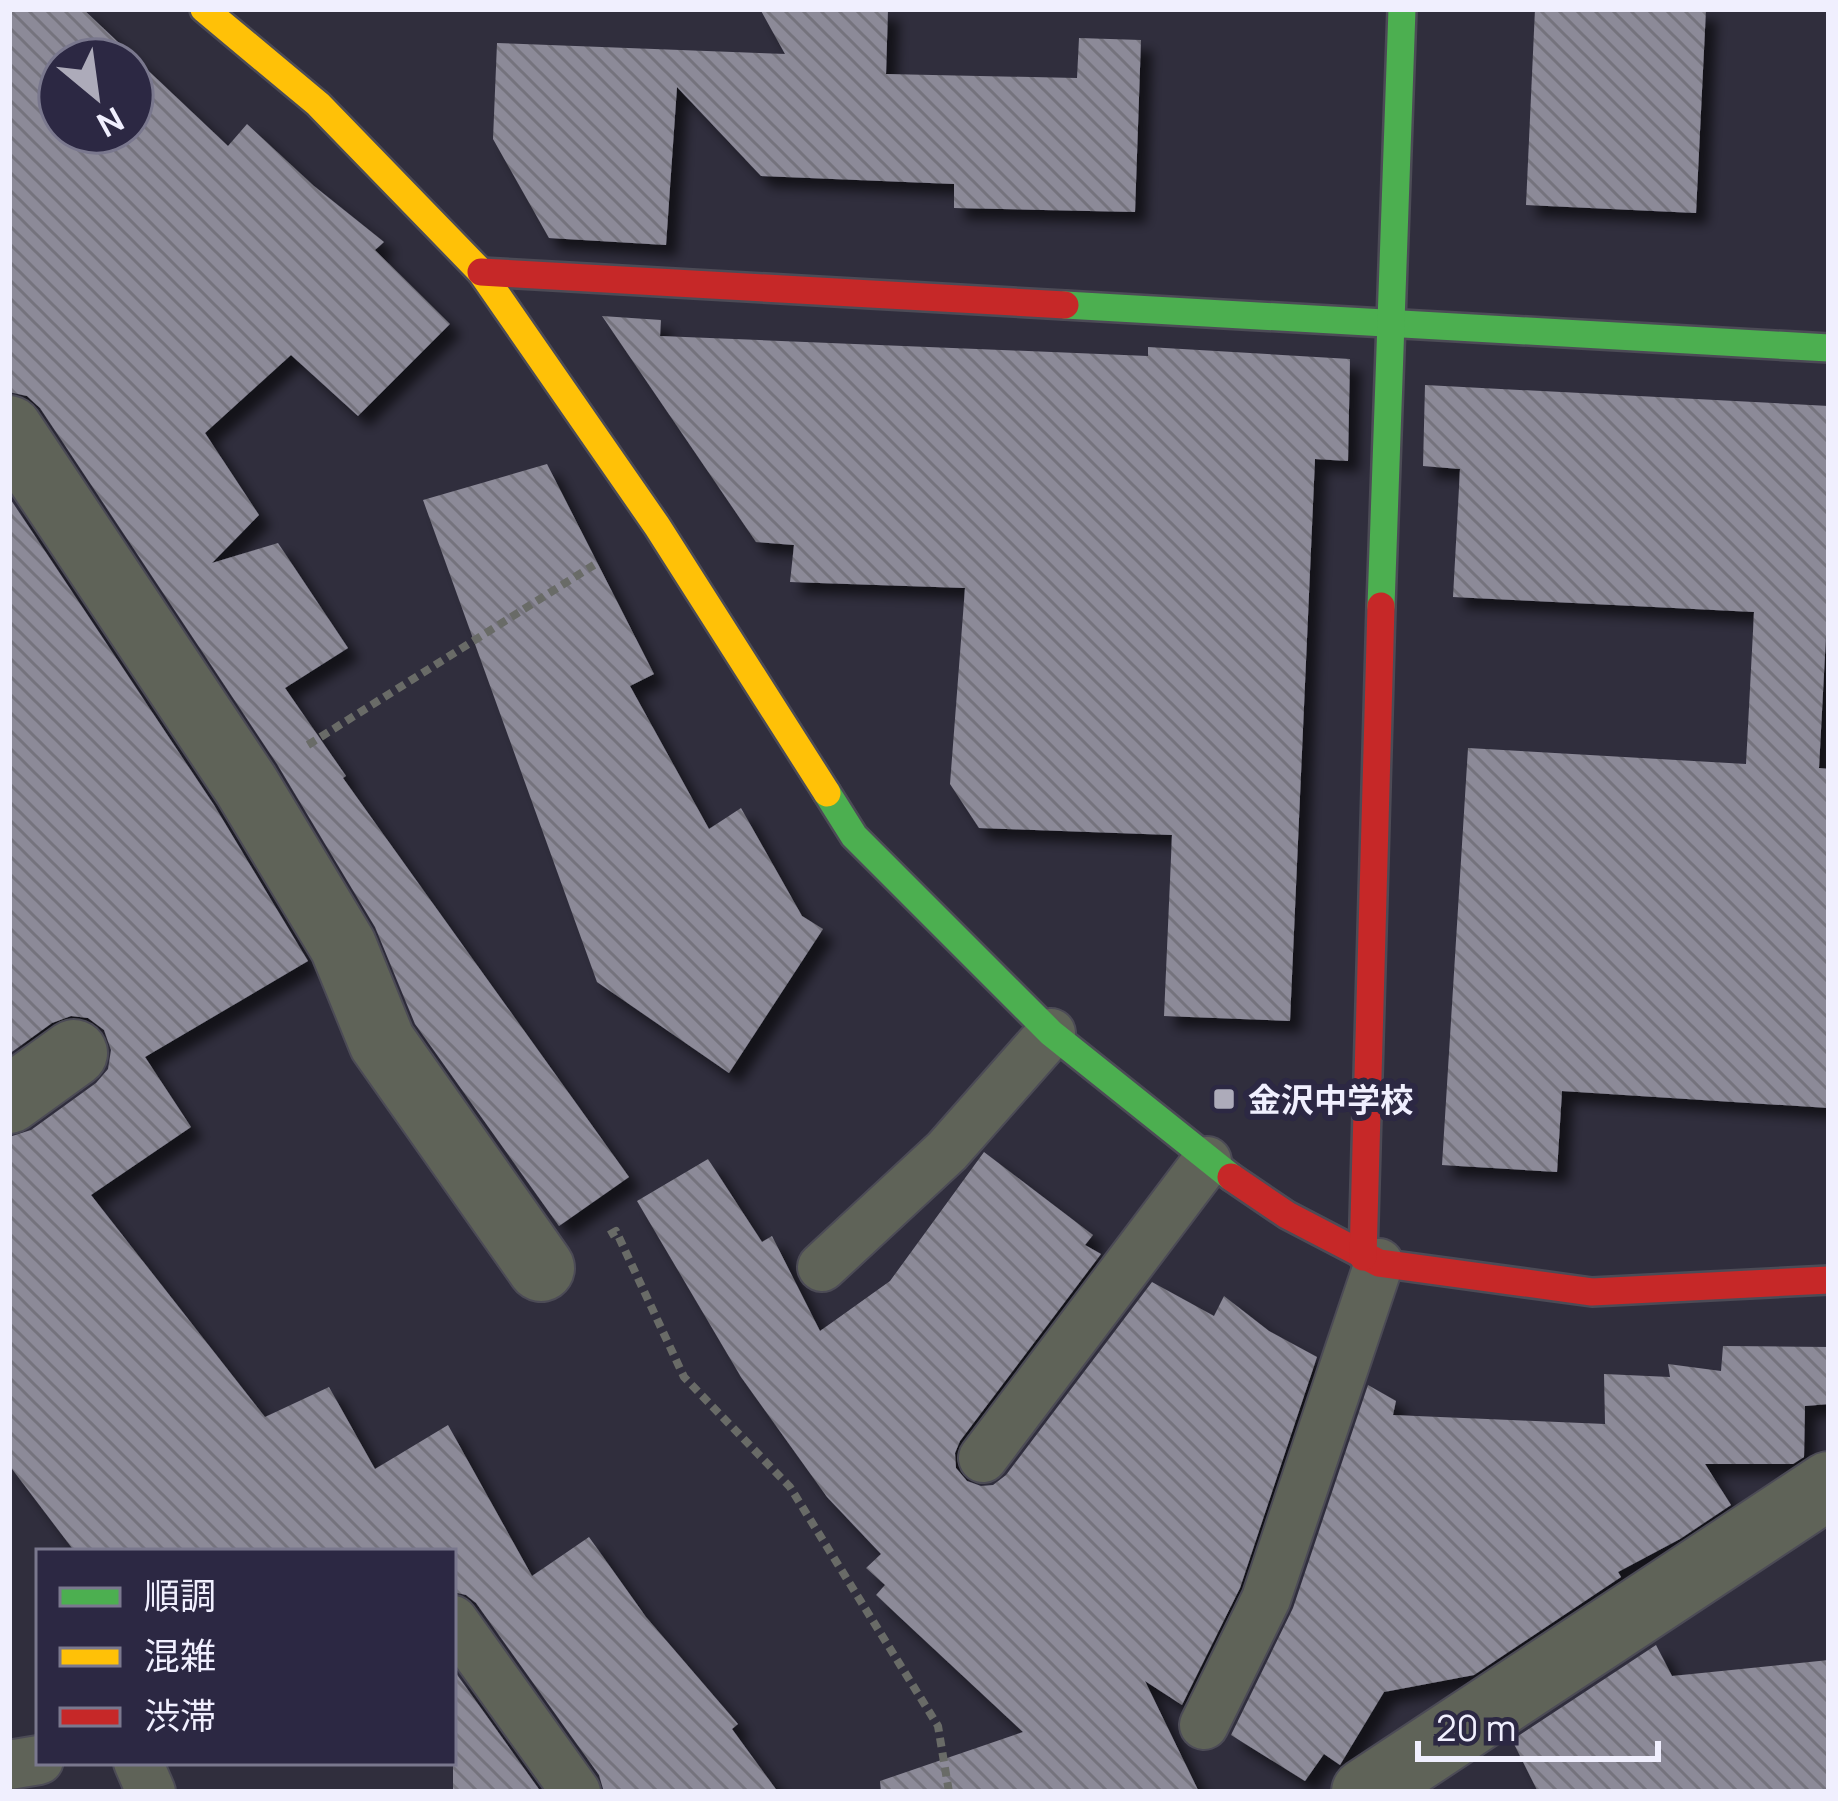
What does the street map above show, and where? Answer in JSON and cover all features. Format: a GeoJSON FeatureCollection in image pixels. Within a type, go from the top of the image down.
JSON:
{"type":"FeatureCollection","features":[{"type":"Feature","properties":{"kind":"street"},"geometry":{"type":"LineString","coordinates":[[204,9],[318,104],[482,272],[657,526],[854,836],[1051,1033],[1207,1161],[1288,1215],[1371,1260],[1592,1292],[1829,1280]]}},
{"type":"Feature","properties":{"kind":"street"},"geometry":{"type":"LineString","coordinates":[[1371,1260],[1389,322],[1402,9]]}},
{"type":"Feature","properties":{"kind":"street"},"geometry":{"type":"LineString","coordinates":[[482,272],[1829,349]]}},
{"type":"Feature","properties":{"kind":"street"},"geometry":{"type":"LineString","coordinates":[[9,429],[246,785],[343,946],[382,1042],[542,1268]]}},
{"type":"Feature","properties":{"kind":"street"},"geometry":{"type":"LineString","coordinates":[[9,1100],[74,1053]]}},
{"type":"Feature","properties":{"kind":"street"},"geometry":{"type":"LineString","coordinates":[[1365,1792],[1829,1485]]}},
{"type":"Feature","properties":{"kind":"lane"},"geometry":{"type":"LineString","coordinates":[[822,1267],[947,1151],[1051,1033]]}},
{"type":"Feature","properties":{"kind":"lane"},"geometry":{"type":"LineString","coordinates":[[983,1458],[1207,1161]]}},
{"type":"Feature","properties":{"kind":"lane"},"geometry":{"type":"LineString","coordinates":[[1204,1726],[1266,1599],[1371,1260]]}},
{"type":"Feature","properties":{"kind":"lane"},"geometry":{"type":"LineString","coordinates":[[456,1624],[576,1792]]}},
{"type":"Feature","properties":{"kind":"path"},"geometry":{"type":"LineString","coordinates":[[246,785],[657,526]]}},
{"type":"Feature","properties":{"kind":"path"},"geometry":{"type":"LineString","coordinates":[[542,1268],[616,1231],[684,1377],[790,1487],[938,1726],[949,1792]]}},
{"type":"Feature","properties":{"kind":"building"},"geometry":{"type":"Polygon","coordinates":[[[9,9],[83,9],[112,36],[36,36],[36,156],[156,156],[156,78],[228,146],[247,124],[384,242],[375,250],[450,324],[358,416],[291,355],[205,433],[259,515],[212,563],[278,543],[348,648],[285,688],[346,776],[343,778],[629,1177],[559,1226],[415,1024],[375,927],[277,764],[40,408],[27,396],[9,392],[9,9]]]}},
{"type":"Feature","properties":{"kind":"building"},"geometry":{"type":"Polygon","coordinates":[[[760,9],[888,9],[886,74],[1077,78],[1079,38],[1141,40],[1135,212],[954,208],[954,184],[761,176],[677,87],[666,245],[549,238],[493,139],[497,43],[785,54],[760,9]]]}},
{"type":"Feature","properties":{"kind":"building"},"geometry":{"type":"Polygon","coordinates":[[[1535,9],[1706,9],[1696,213],[1526,205],[1535,9]]]}},
{"type":"Feature","properties":{"kind":"building"},"geometry":{"type":"Polygon","coordinates":[[[602,316],[661,320],[660,336],[1148,356],[1148,347],[1350,359],[1348,461],[1315,459],[1290,1021],[1164,1016],[1172,835],[979,828],[950,784],[965,588],[790,582],[794,545],[756,542],[602,316]]]}},
{"type":"Feature","properties":{"kind":"building"},"geometry":{"type":"Polygon","coordinates":[[[1425,385],[1829,406],[1829,579],[1819,768],[1829,769],[1829,1108],[1562,1091],[1557,1172],[1442,1165],[1468,748],[1746,764],[1754,612],[1453,597],[1460,469],[1423,466],[1425,385]]]}},
{"type":"Feature","properties":{"kind":"building"},"geometry":{"type":"Polygon","coordinates":[[[547,464],[654,674],[630,686],[709,829],[741,808],[802,916],[823,929],[729,1073],[597,982],[423,500],[547,464]]]}},
{"type":"Feature","properties":{"kind":"building"},"geometry":{"type":"Polygon","coordinates":[[[9,497],[214,805],[308,961],[145,1057],[191,1127],[91,1195],[265,1417],[329,1387],[375,1469],[448,1425],[532,1576],[589,1537],[646,1617],[738,1724],[732,1729],[778,1792],[604,1792],[599,1775],[476,1603],[456,1593],[456,1549],[73,1549],[9,1465],[9,1137],[31,1130],[96,1083],[108,1069],[111,1050],[104,1030],[88,1018],[71,1016],[52,1023],[9,1054],[9,497]]]}},
{"type":"Feature","properties":{"kind":"building"},"geometry":{"type":"Polygon","coordinates":[[[984,1152],[1093,1235],[1085,1245],[1101,1254],[960,1441],[956,1468],[967,1481],[993,1485],[1006,1475],[1152,1282],[1214,1316],[1224,1296],[1269,1331],[1317,1357],[1240,1588],[1182,1705],[1145,1681],[1199,1792],[881,1792],[880,1781],[1023,1732],[876,1595],[885,1585],[866,1568],[881,1554],[827,1497],[741,1377],[637,1201],[708,1159],[762,1242],[772,1236],[820,1331],[890,1281],[984,1152]]]}},
{"type":"Feature","properties":{"kind":"building"},"geometry":{"type":"Polygon","coordinates":[[[1723,1346],[1829,1347],[1829,1404],[1805,1406],[1804,1457],[1793,1464],[1705,1464],[1731,1505],[1618,1572],[1621,1577],[1474,1675],[1384,1692],[1340,1765],[1324,1754],[1305,1781],[1231,1735],[1293,1608],[1368,1385],[1396,1401],[1393,1415],[1605,1424],[1604,1374],[1670,1377],[1668,1364],[1721,1371],[1723,1346]]]}},
{"type":"Feature","properties":{"kind":"building"},"geometry":{"type":"Polygon","coordinates":[[[1656,1645],[1672,1676],[1829,1660],[1829,1792],[1538,1792],[1512,1740],[1656,1645]]]}},
{"type":"Feature","properties":{"kind":"building"},"geometry":{"type":"Polygon","coordinates":[[[456,1673],[541,1792],[453,1792],[456,1765],[456,1673]]]}},
{"type":"Feature","properties":{"kind":"traffic: fast"},"geometry":{"type":"LineString","coordinates":[[1381,606],[1402,9]]}},
{"type":"Feature","properties":{"kind":"traffic: fast"},"geometry":{"type":"LineString","coordinates":[[1065,305],[1829,348]]}},
{"type":"Feature","properties":{"kind":"traffic: fast"},"geometry":{"type":"LineString","coordinates":[[827,793],[854,836],[1051,1033],[1231,1177]]}},
{"type":"Feature","properties":{"kind":"traffic: slow"},"geometry":{"type":"LineString","coordinates":[[204,9],[318,104],[481,272],[657,526],[827,793]]}},
{"type":"Feature","properties":{"kind":"traffic: jam"},"geometry":{"type":"LineString","coordinates":[[481,272],[1065,305]]}},
{"type":"Feature","properties":{"kind":"traffic: jam"},"geometry":{"type":"LineString","coordinates":[[1363,1257],[1381,606]]}},
{"type":"Feature","properties":{"kind":"traffic: jam"},"geometry":{"type":"LineString","coordinates":[[1231,1177],[1287,1215],[1379,1263],[1592,1292],[1829,1280]]}},
{"type":"Feature","properties":{"kind":"place","name":"金沢中学校"},"geometry":{"type":"Point","coordinates":[1224,1099]}}]}
